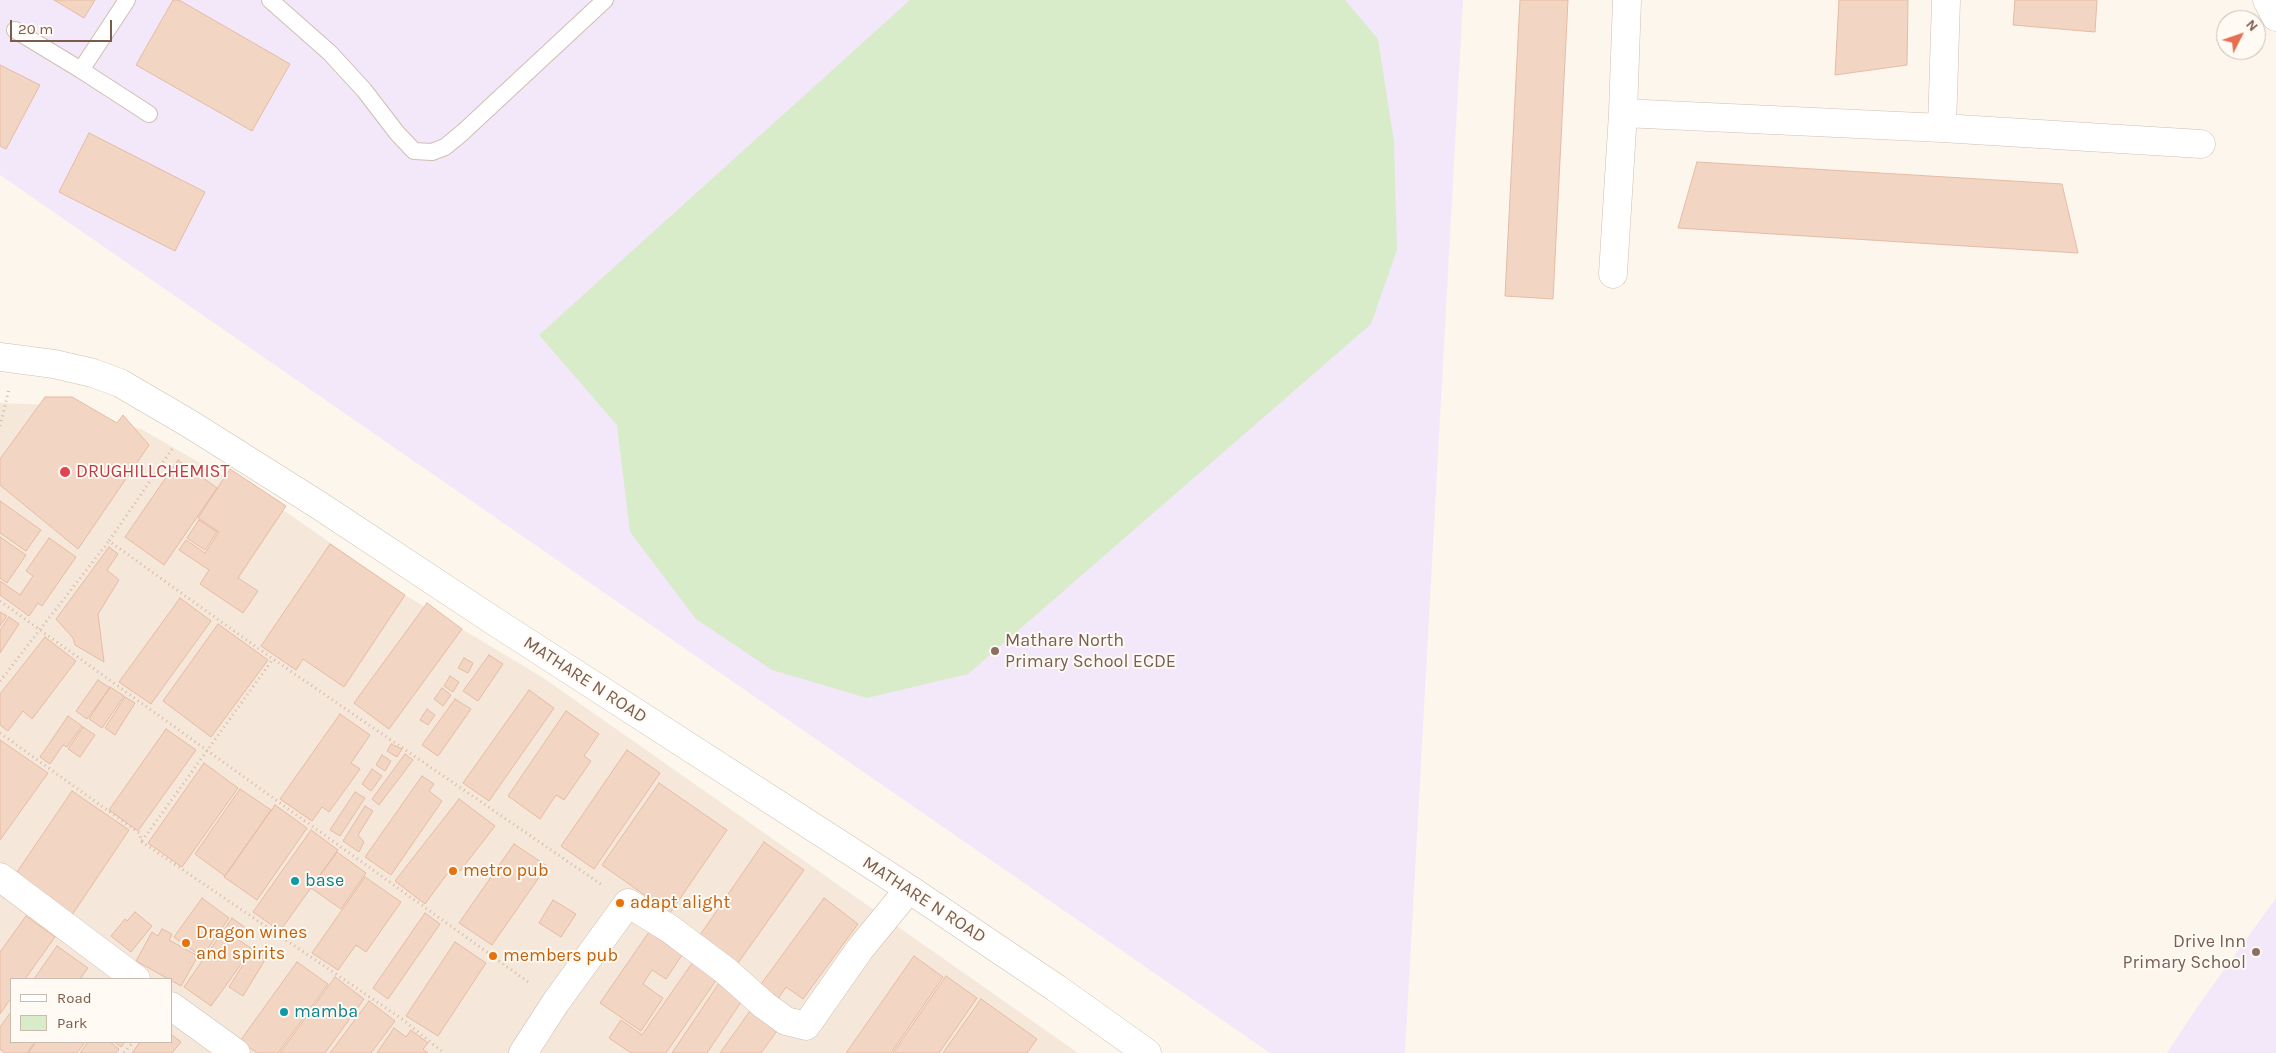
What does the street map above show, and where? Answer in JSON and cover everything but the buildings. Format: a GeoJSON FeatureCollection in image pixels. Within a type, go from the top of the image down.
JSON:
{"type":"FeatureCollection","features":[{"type":"Feature","properties":{"kind":"street"},"geometry":{"type":"LineString","coordinates":[[1613,274],[1623,113],[1627,0]]}},
{"type":"Feature","properties":{"kind":"street"},"geometry":{"type":"LineString","coordinates":[[1942,128],[1946,0]]}},
{"type":"Feature","properties":{"kind":"street"},"geometry":{"type":"LineString","coordinates":[[2267,0],[2276,17]]}},
{"type":"Feature","properties":{"kind":"street"},"geometry":{"type":"LineString","coordinates":[[1623,113],[1942,128],[2201,144]]}},
{"type":"Feature","properties":{"kind":"street","name":"MATHARE N ROAD"},"geometry":{"type":"LineString","coordinates":[[8,358],[54,364],[93,373],[120,383],[190,424],[317,504],[529,644],[909,889],[1056,988],[1147,1053]]}},
{"type":"Feature","properties":{"kind":"street"},"geometry":{"type":"LineString","coordinates":[[0,877],[135,978]]}},
{"type":"Feature","properties":{"kind":"street"},"geometry":{"type":"LineString","coordinates":[[522,1053],[556,1002],[628,903],[670,929],[726,971],[764,1005],[786,1021],[806,1026],[860,949],[909,889]]}},
{"type":"Feature","properties":{"kind":"street"},"geometry":{"type":"LineString","coordinates":[[172,1007],[236,1053]]}},
{"type":"Feature","properties":{"kind":"lane"},"geometry":{"type":"LineString","coordinates":[[81,70],[127,0]]}},
{"type":"Feature","properties":{"kind":"lane"},"geometry":{"type":"LineString","coordinates":[[270,0],[330,53],[364,90],[397,133],[414,151],[432,152],[445,147],[605,0]]}},
{"type":"Feature","properties":{"kind":"lane"},"geometry":{"type":"LineString","coordinates":[[16,30],[149,114]]}},
{"type":"Feature","properties":{"kind":"path"},"geometry":{"type":"LineString","coordinates":[[0,426],[8,358]]}},
{"type":"Feature","properties":{"kind":"path"},"geometry":{"type":"LineString","coordinates":[[0,681],[108,541],[190,424]]}},
{"type":"Feature","properties":{"kind":"path"},"geometry":{"type":"LineString","coordinates":[[108,541],[273,659],[628,903]]}},
{"type":"Feature","properties":{"kind":"path"},"geometry":{"type":"LineString","coordinates":[[0,601],[556,1002]]}},
{"type":"Feature","properties":{"kind":"path"},"geometry":{"type":"LineString","coordinates":[[142,842],[273,659]]}},
{"type":"Feature","properties":{"kind":"path"},"geometry":{"type":"LineString","coordinates":[[0,733],[138,833],[142,842],[402,1019],[444,1053]]}},
{"type":"Feature","properties":{"kind":"path"},"geometry":{"type":"LineString","coordinates":[[124,1053],[133,1043]]}},
{"type":"Feature","properties":{"kind":"shaded area"},"geometry":{"type":"Polygon","coordinates":[[[0,0],[1463,0],[1405,1053],[1270,1053],[0,175],[0,0]]]}},
{"type":"Feature","properties":{"kind":"shaded area"},"geometry":{"type":"Polygon","coordinates":[[[0,403],[51,405],[141,429],[286,512],[405,595],[542,677],[1078,1053],[0,1053],[0,403]]]}},
{"type":"Feature","properties":{"kind":"shaded area","name":"Drive Inn Primary School"},"geometry":{"type":"Polygon","coordinates":[[[2276,898],[2276,1053],[2167,1053],[2198,1006],[2276,898]]]}},
{"type":"Feature","properties":{"kind":"green space"},"geometry":{"type":"Polygon","coordinates":[[[910,0],[1345,0],[1378,39],[1394,142],[1397,250],[1371,324],[968,674],[867,698],[772,670],[696,619],[630,532],[617,425],[539,335],[910,0]]]}},
{"type":"Feature","properties":{"kind":"place","name":"DRUGHILLCHEMIST"},"geometry":{"type":"Point","coordinates":[65,472]}},
{"type":"Feature","properties":{"kind":"place","name":"Mathare North Primary School ECDE"},"geometry":{"type":"Point","coordinates":[995,651]}},
{"type":"Feature","properties":{"kind":"place","name":"metro pub"},"geometry":{"type":"Point","coordinates":[453,871]}},
{"type":"Feature","properties":{"kind":"place","name":"base"},"geometry":{"type":"Point","coordinates":[295,881]}},
{"type":"Feature","properties":{"kind":"place","name":"adapt alight"},"geometry":{"type":"Point","coordinates":[620,903]}},
{"type":"Feature","properties":{"kind":"place","name":"Dragon wines and spirits"},"geometry":{"type":"Point","coordinates":[186,943]}},
{"type":"Feature","properties":{"kind":"place","name":"Drive Inn Primary School"},"geometry":{"type":"Point","coordinates":[2256,952]}},
{"type":"Feature","properties":{"kind":"place","name":"members pub"},"geometry":{"type":"Point","coordinates":[493,956]}},
{"type":"Feature","properties":{"kind":"place","name":"mamba"},"geometry":{"type":"Point","coordinates":[284,1012]}}]}
